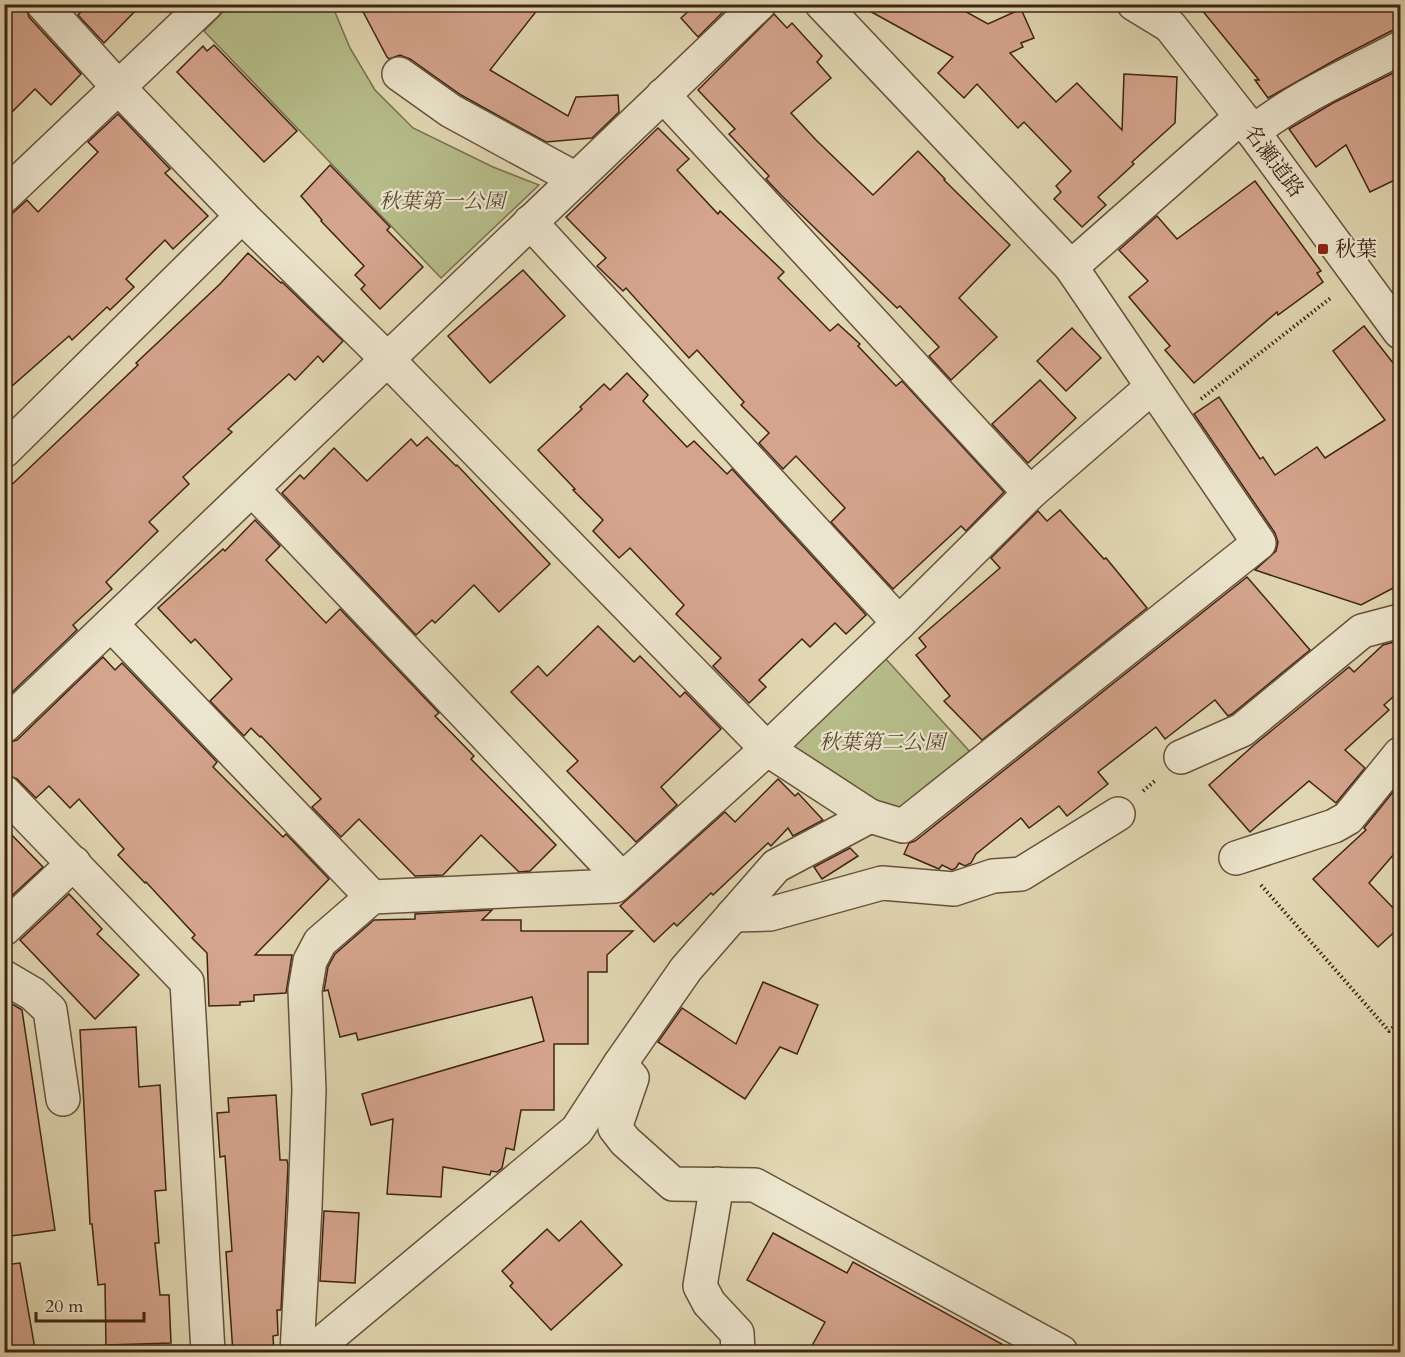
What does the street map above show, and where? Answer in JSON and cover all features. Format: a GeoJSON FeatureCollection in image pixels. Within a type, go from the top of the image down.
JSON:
{"type":"FeatureCollection","features":[{"type":"Feature","properties":{"kind":"street"},"geometry":{"type":"LineString","coordinates":[[43,4],[119,88],[242,216],[387,359],[767,749],[870,816],[903,826],[1259,543],[1071,267],[822,4]]}},
{"type":"Feature","properties":{"kind":"street"},"geometry":{"type":"LineString","coordinates":[[4,196],[206,4]]}},
{"type":"Feature","properties":{"kind":"street"},"geometry":{"type":"LineString","coordinates":[[4,726],[759,4]]}},
{"type":"Feature","properties":{"kind":"street","name":"名瀬道路"},"geometry":{"type":"LineString","coordinates":[[1134,4],[1170,26],[1247,124],[1401,332]]}},
{"type":"Feature","properties":{"kind":"street"},"geometry":{"type":"LineString","coordinates":[[1071,267],[1247,124],[1268,120],[1323,88],[1401,48]]}},
{"type":"Feature","properties":{"kind":"street"},"geometry":{"type":"LineString","coordinates":[[399,74],[451,111],[576,179]]}},
{"type":"Feature","properties":{"kind":"street"},"geometry":{"type":"LineString","coordinates":[[663,95],[1030,492]]}},
{"type":"Feature","properties":{"kind":"street"},"geometry":{"type":"LineString","coordinates":[[4,451],[242,216]]}},
{"type":"Feature","properties":{"kind":"street"},"geometry":{"type":"LineString","coordinates":[[530,222],[899,623]]}},
{"type":"Feature","properties":{"kind":"street"},"geometry":{"type":"LineString","coordinates":[[297,1353],[309,1090],[305,990],[310,961],[320,942],[372,897],[615,886],[767,749],[899,623],[1030,492],[1152,387]]}},
{"type":"Feature","properties":{"kind":"street"},"geometry":{"type":"LineString","coordinates":[[252,489],[622,879]]}},
{"type":"Feature","properties":{"kind":"street"},"geometry":{"type":"LineString","coordinates":[[1181,758],[1242,730],[1362,631],[1401,621]]}},
{"type":"Feature","properties":{"kind":"street"},"geometry":{"type":"LineString","coordinates":[[111,624],[372,897]]}},
{"type":"Feature","properties":{"kind":"street"},"geometry":{"type":"LineString","coordinates":[[1236,858],[1334,826],[1348,818],[1401,754]]}},
{"type":"Feature","properties":{"kind":"street"},"geometry":{"type":"LineString","coordinates":[[4,792],[187,982],[208,1353]]}},
{"type":"Feature","properties":{"kind":"street"},"geometry":{"type":"LineString","coordinates":[[733,915],[770,914],[882,883],[954,889],[993,876],[1022,874],[1118,814]]}},
{"type":"Feature","properties":{"kind":"street"},"geometry":{"type":"LineString","coordinates":[[311,1353],[578,1130],[620,1064],[686,969],[776,866],[870,816]]}},
{"type":"Feature","properties":{"kind":"street"},"geometry":{"type":"LineString","coordinates":[[4,929],[74,863]]}},
{"type":"Feature","properties":{"kind":"street"},"geometry":{"type":"LineString","coordinates":[[4,976],[33,994],[50,1011],[63,1099]]}},
{"type":"Feature","properties":{"kind":"street"},"geometry":{"type":"LineString","coordinates":[[620,1064],[632,1078],[615,1128],[625,1141],[673,1184],[755,1185],[1061,1353]]}},
{"type":"Feature","properties":{"kind":"street"},"geometry":{"type":"LineString","coordinates":[[717,1184],[700,1286],[709,1303],[737,1333],[738,1353]]}},
{"type":"Feature","properties":{"kind":"path"},"geometry":{"type":"LineString","coordinates":[[1174,419],[1359,276]]}},
{"type":"Feature","properties":{"kind":"path"},"geometry":{"type":"LineString","coordinates":[[1118,814],[1181,758]]}},
{"type":"Feature","properties":{"kind":"path"},"geometry":{"type":"LineString","coordinates":[[1236,858],[1389,1031],[1401,1022]]}},
{"type":"Feature","properties":{"kind":"green space","name":"秋葉第一公園"},"geometry":{"type":"Polygon","coordinates":[[[230,5],[332,5],[350,48],[375,90],[413,128],[493,167],[539,185],[441,278],[204,31],[230,5]]]}},
{"type":"Feature","properties":{"kind":"green space","name":"秋葉第二公園"},"geometry":{"type":"Polygon","coordinates":[[[885,658],[971,753],[899,813],[783,754],[885,658]]]}},
{"type":"Feature","properties":{"kind":"building"},"geometry":{"type":"Polygon","coordinates":[[[4,4],[25,4],[29,17],[81,74],[51,105],[35,89],[4,120],[4,4]]]}},
{"type":"Feature","properties":{"kind":"building"},"geometry":{"type":"Polygon","coordinates":[[[88,4],[142,4],[104,43],[78,15],[88,4]]]}},
{"type":"Feature","properties":{"kind":"building"},"geometry":{"type":"Polygon","coordinates":[[[359,4],[542,4],[490,70],[568,116],[576,97],[618,95],[619,112],[592,138],[546,142],[461,95],[410,59],[400,55],[389,59],[359,4]]]}},
{"type":"Feature","properties":{"kind":"building"},"geometry":{"type":"Polygon","coordinates":[[[696,4],[731,4],[698,37],[681,18],[696,4]]]}},
{"type":"Feature","properties":{"kind":"building"},"geometry":{"type":"Polygon","coordinates":[[[857,4],[952,4],[988,24],[1021,9],[1034,38],[1021,43],[1023,47],[1010,53],[1056,102],[1077,83],[1122,130],[1124,74],[1177,77],[1175,123],[1098,197],[1106,205],[1082,227],[1054,199],[1061,192],[1056,186],[1071,171],[1024,122],[1018,128],[977,84],[964,98],[938,73],[953,57],[857,4]]]}},
{"type":"Feature","properties":{"kind":"building"},"geometry":{"type":"Polygon","coordinates":[[[1197,4],[1401,4],[1401,29],[1391,31],[1335,60],[1268,98],[1255,80],[1259,80],[1197,4]]]}},
{"type":"Feature","properties":{"kind":"building"},"geometry":{"type":"Polygon","coordinates":[[[774,14],[787,28],[792,23],[822,56],[817,62],[831,78],[791,113],[816,140],[873,195],[918,151],[1010,245],[959,298],[997,337],[951,380],[929,356],[939,347],[900,306],[897,308],[781,195],[766,179],[769,176],[729,134],[735,129],[698,90],[774,14]]]}},
{"type":"Feature","properties":{"kind":"building"},"geometry":{"type":"Polygon","coordinates":[[[214,45],[297,131],[264,162],[177,72],[203,46],[207,51],[214,45]]]}},
{"type":"Feature","properties":{"kind":"building"},"geometry":{"type":"Polygon","coordinates":[[[1401,69],[1401,177],[1370,192],[1346,145],[1316,167],[1289,129],[1333,103],[1401,69]]]}},
{"type":"Feature","properties":{"kind":"building"},"geometry":{"type":"Polygon","coordinates":[[[118,114],[170,169],[165,173],[208,216],[173,249],[165,240],[126,279],[134,287],[110,310],[107,307],[72,340],[69,336],[4,393],[4,221],[27,200],[38,212],[98,152],[88,142],[118,114]]]}},
{"type":"Feature","properties":{"kind":"building"},"geometry":{"type":"Polygon","coordinates":[[[658,128],[689,159],[677,170],[718,214],[720,211],[784,272],[778,278],[830,331],[838,324],[860,344],[858,346],[896,386],[902,381],[1004,492],[966,531],[961,526],[893,589],[831,522],[845,508],[796,456],[783,469],[759,443],[769,433],[741,405],[744,402],[697,350],[689,358],[626,288],[623,291],[597,266],[606,258],[566,217],[658,128]]]}},
{"type":"Feature","properties":{"kind":"building"},"geometry":{"type":"Polygon","coordinates":[[[330,165],[390,227],[387,230],[423,267],[380,309],[361,289],[365,285],[355,275],[364,266],[321,221],[301,196],[330,165]]]}},
{"type":"Feature","properties":{"kind":"building"},"geometry":{"type":"Polygon","coordinates":[[[1255,181],[1321,271],[1317,273],[1323,282],[1278,315],[1277,312],[1194,383],[1165,350],[1170,346],[1129,297],[1148,281],[1119,250],[1157,216],[1177,239],[1255,181]]]}},
{"type":"Feature","properties":{"kind":"building"},"geometry":{"type":"Polygon","coordinates":[[[248,253],[282,282],[343,341],[323,362],[318,356],[295,380],[289,374],[228,429],[232,432],[183,477],[189,484],[149,522],[158,531],[106,582],[112,589],[73,625],[77,630],[4,700],[4,492],[138,365],[136,363],[220,284],[248,253]]]}},
{"type":"Feature","properties":{"kind":"building"},"geometry":{"type":"Polygon","coordinates":[[[523,270],[565,316],[490,383],[448,336],[523,270]]]}},
{"type":"Feature","properties":{"kind":"building"},"geometry":{"type":"Polygon","coordinates":[[[1364,326],[1401,373],[1401,584],[1361,605],[1255,570],[1276,551],[1278,542],[1275,533],[1194,414],[1219,397],[1260,459],[1263,457],[1275,475],[1317,447],[1325,458],[1385,420],[1333,351],[1364,326]]]}},
{"type":"Feature","properties":{"kind":"building"},"geometry":{"type":"Polygon","coordinates":[[[1072,328],[1101,358],[1066,391],[1037,361],[1072,328]]]}},
{"type":"Feature","properties":{"kind":"building"},"geometry":{"type":"Polygon","coordinates":[[[627,373],[648,395],[643,401],[687,447],[694,441],[727,474],[732,469],[866,615],[846,634],[835,623],[810,647],[802,639],[759,680],[766,687],[749,703],[713,666],[721,658],[676,614],[684,605],[630,548],[619,558],[593,531],[603,520],[538,450],[582,409],[580,407],[604,384],[610,390],[627,373]]]}},
{"type":"Feature","properties":{"kind":"building"},"geometry":{"type":"Polygon","coordinates":[[[1040,380],[1076,418],[1028,463],[992,424],[1040,380]]]}},
{"type":"Feature","properties":{"kind":"building"},"geometry":{"type":"Polygon","coordinates":[[[427,437],[457,465],[550,564],[499,612],[474,585],[435,623],[432,620],[416,635],[282,493],[300,475],[304,479],[334,448],[367,481],[411,439],[417,446],[427,437]]]}},
{"type":"Feature","properties":{"kind":"building"},"geometry":{"type":"Polygon","coordinates":[[[1060,510],[1104,559],[1106,558],[1147,608],[982,740],[944,701],[950,696],[916,655],[926,647],[919,638],[1000,568],[991,558],[1038,511],[1047,521],[1060,510]]]}},
{"type":"Feature","properties":{"kind":"building"},"geometry":{"type":"Polygon","coordinates":[[[255,520],[280,546],[266,560],[326,623],[340,609],[439,713],[435,716],[474,756],[471,759],[556,845],[530,871],[519,872],[481,835],[443,875],[415,876],[359,819],[341,837],[312,807],[321,799],[261,736],[251,728],[244,736],[210,701],[232,679],[195,639],[191,643],[158,608],[223,549],[225,551],[255,520]]]}},
{"type":"Feature","properties":{"kind":"building"},"geometry":{"type":"Polygon","coordinates":[[[1247,577],[1310,650],[1232,714],[1228,716],[1215,700],[1165,739],[1156,727],[1098,772],[1108,784],[1067,816],[1059,806],[1029,828],[1021,818],[976,854],[971,863],[965,866],[959,863],[952,870],[942,865],[939,869],[904,854],[909,843],[915,841],[1247,577]]]}},
{"type":"Feature","properties":{"kind":"building"},"geometry":{"type":"Polygon","coordinates":[[[598,626],[634,662],[640,656],[680,697],[685,692],[721,729],[661,787],[677,805],[636,842],[567,771],[578,761],[511,692],[538,666],[547,676],[598,626]]]}},
{"type":"Feature","properties":{"kind":"building"},"geometry":{"type":"Polygon","coordinates":[[[1401,640],[1401,690],[1384,705],[1389,710],[1345,750],[1365,768],[1336,803],[1309,781],[1250,832],[1209,785],[1349,667],[1354,672],[1383,645],[1401,640]]]}},
{"type":"Feature","properties":{"kind":"building"},"geometry":{"type":"Polygon","coordinates":[[[103,657],[115,670],[122,663],[217,762],[213,767],[283,837],[286,834],[329,879],[255,955],[292,955],[286,993],[254,995],[254,1001],[240,1002],[240,1005],[209,1006],[207,953],[192,938],[195,935],[118,855],[124,849],[79,799],[70,808],[49,786],[36,798],[17,779],[4,774],[4,744],[17,740],[103,657]]]}},
{"type":"Feature","properties":{"kind":"building"},"geometry":{"type":"Polygon","coordinates":[[[778,779],[795,796],[798,793],[823,820],[793,836],[788,828],[771,846],[768,843],[677,926],[674,923],[654,942],[620,906],[725,812],[735,822],[778,779]]]}},
{"type":"Feature","properties":{"kind":"building"},"geometry":{"type":"Polygon","coordinates":[[[1393,792],[1401,798],[1401,846],[1369,883],[1401,916],[1401,926],[1378,947],[1313,879],[1366,830],[1364,828],[1393,792]]]}},
{"type":"Feature","properties":{"kind":"building"},"geometry":{"type":"Polygon","coordinates":[[[4,827],[43,867],[4,903],[4,827]]]}},
{"type":"Feature","properties":{"kind":"building"},"geometry":{"type":"Polygon","coordinates":[[[850,848],[858,856],[822,879],[814,867],[850,848]]]}},
{"type":"Feature","properties":{"kind":"building"},"geometry":{"type":"Polygon","coordinates":[[[69,894],[102,929],[97,934],[139,975],[95,1019],[20,940],[69,894]]]}},
{"type":"Feature","properties":{"kind":"building"},"geometry":{"type":"Polygon","coordinates":[[[492,910],[482,920],[521,920],[521,931],[633,931],[607,955],[607,972],[588,972],[588,1044],[554,1044],[554,1110],[521,1110],[514,1150],[506,1148],[502,1168],[497,1172],[491,1171],[490,1175],[443,1167],[441,1197],[387,1194],[393,1119],[371,1125],[362,1094],[544,1041],[532,997],[358,1040],[356,1033],[340,1037],[328,990],[324,991],[328,967],[335,954],[374,920],[415,919],[415,914],[492,910]]]}},
{"type":"Feature","properties":{"kind":"building"},"geometry":{"type":"Polygon","coordinates":[[[763,982],[818,1005],[797,1054],[780,1047],[745,1099],[658,1042],[682,1008],[736,1044],[763,982]]]}},
{"type":"Feature","properties":{"kind":"building"},"geometry":{"type":"Polygon","coordinates":[[[4,1005],[14,1005],[22,1010],[55,1230],[4,1237],[4,1005]]]}},
{"type":"Feature","properties":{"kind":"building"},"geometry":{"type":"Polygon","coordinates":[[[136,1027],[139,1087],[160,1085],[166,1190],[155,1191],[159,1243],[155,1243],[160,1295],[169,1295],[171,1343],[106,1345],[105,1284],[98,1285],[92,1224],[90,1224],[80,1030],[136,1027]]]}},
{"type":"Feature","properties":{"kind":"building"},"geometry":{"type":"Polygon","coordinates":[[[276,1095],[280,1160],[287,1160],[288,1165],[281,1310],[277,1310],[278,1335],[273,1336],[274,1353],[233,1353],[226,1252],[232,1251],[225,1156],[220,1157],[217,1113],[229,1112],[228,1098],[276,1095]]]}},
{"type":"Feature","properties":{"kind":"building"},"geometry":{"type":"Polygon","coordinates":[[[324,1211],[359,1213],[355,1283],[320,1281],[324,1211]]]}},
{"type":"Feature","properties":{"kind":"building"},"geometry":{"type":"Polygon","coordinates":[[[581,1221],[622,1265],[551,1330],[510,1286],[513,1283],[502,1271],[547,1229],[559,1241],[581,1221]]]}},
{"type":"Feature","properties":{"kind":"building"},"geometry":{"type":"Polygon","coordinates":[[[773,1233],[847,1273],[853,1262],[1018,1353],[808,1353],[825,1322],[747,1280],[773,1233]]]}},
{"type":"Feature","properties":{"kind":"building"},"geometry":{"type":"Polygon","coordinates":[[[20,1263],[35,1349],[4,1353],[4,1265],[20,1263]]]}},
{"type":"Feature","properties":{"kind":"place","name":"秋葉"},"geometry":{"type":"Point","coordinates":[1323,249]}}]}
